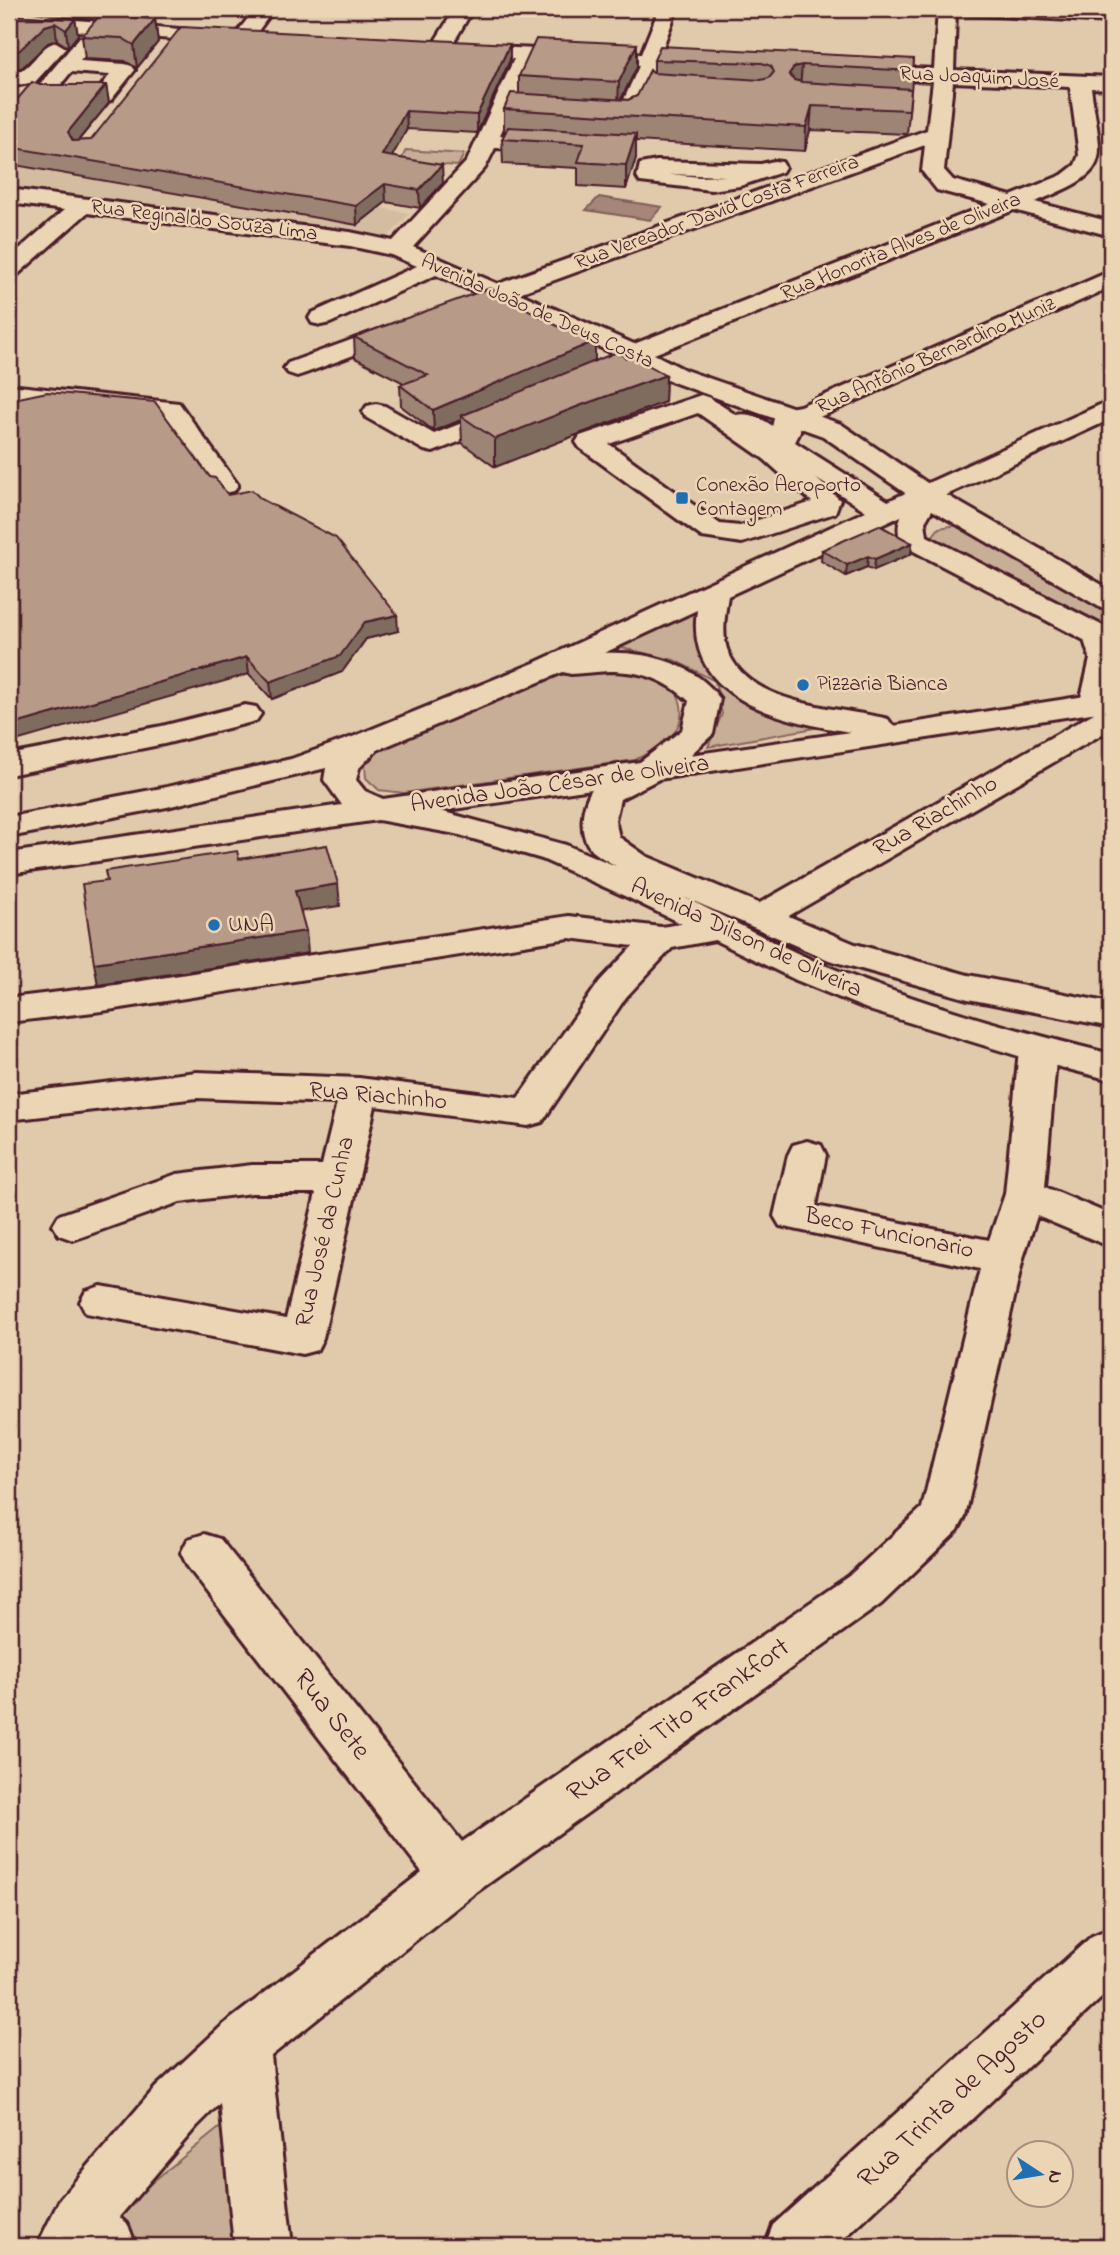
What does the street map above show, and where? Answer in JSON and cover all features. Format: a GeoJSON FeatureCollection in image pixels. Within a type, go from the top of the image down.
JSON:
{"type":"FeatureCollection","features":[{"type":"Feature","properties":{"kind":"street"},"geometry":{"type":"LineString","coordinates":[[9,13],[13,9]]}},
{"type":"Feature","properties":{"kind":"street"},"geometry":{"type":"LineString","coordinates":[[243,38],[265,9]]}},
{"type":"Feature","properties":{"kind":"street"},"geometry":{"type":"LineString","coordinates":[[464,9],[434,48],[647,65],[728,65]]}},
{"type":"Feature","properties":{"kind":"street"},"geometry":{"type":"LineString","coordinates":[[576,111],[627,115],[668,9]]}},
{"type":"Feature","properties":{"kind":"street"},"geometry":{"type":"LineString","coordinates":[[947,9],[944,76],[933,105],[933,171],[945,185],[1111,229]]}},
{"type":"Feature","properties":{"kind":"street"},"geometry":{"type":"LineString","coordinates":[[959,9],[1111,16]]}},
{"type":"Feature","properties":{"kind":"street"},"geometry":{"type":"LineString","coordinates":[[9,13],[77,26],[270,40]]}},
{"type":"Feature","properties":{"kind":"street"},"geometry":{"type":"LineString","coordinates":[[9,81],[20,81],[30,76],[77,26]]}},
{"type":"Feature","properties":{"kind":"street"},"geometry":{"type":"LineString","coordinates":[[65,66],[97,28]]}},
{"type":"Feature","properties":{"kind":"street"},"geometry":{"type":"LineString","coordinates":[[163,51],[177,34]]}},
{"type":"Feature","properties":{"kind":"street"},"geometry":{"type":"LineString","coordinates":[[398,250],[477,163],[526,54]]}},
{"type":"Feature","properties":{"kind":"street","name":"Rua Joaquim José"},"geometry":{"type":"LineString","coordinates":[[835,70],[1111,83]]}},
{"type":"Feature","properties":{"kind":"street"},"geometry":{"type":"LineString","coordinates":[[116,110],[144,75]]}},
{"type":"Feature","properties":{"kind":"street","name":"Rua Honorita Alves de Oliveira"},"geometry":{"type":"LineString","coordinates":[[598,375],[623,365],[634,353],[1070,180],[1084,168],[1090,155],[1080,83]]}},
{"type":"Feature","properties":{"kind":"street"},"geometry":{"type":"LineString","coordinates":[[611,87],[638,88]]}},
{"type":"Feature","properties":{"kind":"street"},"geometry":{"type":"LineString","coordinates":[[501,107],[526,108]]}},
{"type":"Feature","properties":{"kind":"street","name":"Rua Vereador David Costa Ferreira"},"geometry":{"type":"LineString","coordinates":[[461,306],[935,134]]}},
{"type":"Feature","properties":{"kind":"street"},"geometry":{"type":"LineString","coordinates":[[487,141],[582,145]]}},
{"type":"Feature","properties":{"kind":"street"},"geometry":{"type":"LineString","coordinates":[[635,149],[783,157]]}},
{"type":"Feature","properties":{"kind":"street"},"geometry":{"type":"LineString","coordinates":[[760,170],[810,162],[867,159]]}},
{"type":"Feature","properties":{"kind":"street","name":"Rua Reginaldo Souza Lima"},"geometry":{"type":"LineString","coordinates":[[10,197],[350,239],[398,250]]}},
{"type":"Feature","properties":{"kind":"street"},"geometry":{"type":"LineString","coordinates":[[9,270],[82,205]]}},
{"type":"Feature","properties":{"kind":"street","name":"Avenida João de Deus Costa"},"geometry":{"type":"LineString","coordinates":[[398,250],[499,292],[677,375],[832,430],[926,495],[1111,602]]}},
{"type":"Feature","properties":{"kind":"street"},"geometry":{"type":"LineString","coordinates":[[321,318],[436,266]]}},
{"type":"Feature","properties":{"kind":"street","name":"Rua Antônio Bernardino Muniz"},"geometry":{"type":"LineString","coordinates":[[785,452],[787,416],[806,413],[1111,278]]}},
{"type":"Feature","properties":{"kind":"street"},"geometry":{"type":"LineString","coordinates":[[297,368],[424,321]]}},
{"type":"Feature","properties":{"kind":"street","name":"Avenida João de Deus Costa"},"geometry":{"type":"LineString","coordinates":[[677,375],[785,452],[888,513]]}},
{"type":"Feature","properties":{"kind":"street"},"geometry":{"type":"LineString","coordinates":[[9,393],[170,408],[224,485]]}},
{"type":"Feature","properties":{"kind":"street"},"geometry":{"type":"LineString","coordinates":[[376,412],[433,444],[534,402]]}},
{"type":"Feature","properties":{"kind":"street"},"geometry":{"type":"LineString","coordinates":[[701,403],[785,452],[826,500],[824,507],[776,521],[742,535],[712,531],[589,442],[701,403]]}},
{"type":"Feature","properties":{"kind":"street"},"geometry":{"type":"LineString","coordinates":[[9,827],[167,797],[302,766],[366,743],[545,669],[1111,409]]}},
{"type":"Feature","properties":{"kind":"street"},"geometry":{"type":"LineString","coordinates":[[785,452],[802,431],[832,430]]}},
{"type":"Feature","properties":{"kind":"street"},"geometry":{"type":"LineString","coordinates":[[914,538],[911,522],[926,495]]}},
{"type":"Feature","properties":{"kind":"street"},"geometry":{"type":"LineString","coordinates":[[914,538],[933,524],[969,520]]}},
{"type":"Feature","properties":{"kind":"street"},"geometry":{"type":"LineString","coordinates":[[776,521],[815,546]]}},
{"type":"Feature","properties":{"kind":"street"},"geometry":{"type":"LineString","coordinates":[[914,538],[1098,635],[1105,659],[1108,707]]}},
{"type":"Feature","properties":{"kind":"street"},"geometry":{"type":"LineString","coordinates":[[1080,586],[1111,571]]}},
{"type":"Feature","properties":{"kind":"street"},"geometry":{"type":"LineString","coordinates":[[715,590],[710,618],[714,654],[737,686],[787,708],[845,723],[923,731]]}},
{"type":"Feature","properties":{"kind":"street"},"geometry":{"type":"LineString","coordinates":[[545,669],[616,660],[669,670],[690,684],[705,699],[696,734],[651,771]]}},
{"type":"Feature","properties":{"kind":"street","name":"Avenida João César de Oliveira"},"geometry":{"type":"LineString","coordinates":[[9,864],[923,731],[1108,707]]}},
{"type":"Feature","properties":{"kind":"street","name":"Rua Riachinho"},"geometry":{"type":"LineString","coordinates":[[761,918],[1108,707]]}},
{"type":"Feature","properties":{"kind":"street"},"geometry":{"type":"LineString","coordinates":[[9,765],[164,735],[245,714]]}},
{"type":"Feature","properties":{"kind":"street"},"geometry":{"type":"LineString","coordinates":[[366,743],[343,765],[340,780],[353,798],[381,811]]}},
{"type":"Feature","properties":{"kind":"street","name":"Avenida Dilson de Oliveira"},"geometry":{"type":"LineString","coordinates":[[651,771],[605,794],[598,820],[603,842],[634,863],[842,952],[968,988],[1111,1015]]}},
{"type":"Feature","properties":{"kind":"street","name":"Avenida Dilson de Oliveira"},"geometry":{"type":"LineString","coordinates":[[381,811],[460,825],[554,852],[641,890],[809,972],[885,1002],[1038,1049],[1111,1067]]}},
{"type":"Feature","properties":{"kind":"street"},"geometry":{"type":"LineString","coordinates":[[9,1010],[115,997],[569,927],[661,937],[719,929]]}},
{"type":"Feature","properties":{"kind":"street","name":"Rua Riachinho"},"geometry":{"type":"LineString","coordinates":[[9,1107],[197,1085],[359,1091],[528,1113],[613,989],[661,937]]}},
{"type":"Feature","properties":{"kind":"street","name":"Rua Frei Tito Frankfort"},"geometry":{"type":"LineString","coordinates":[[84,2237],[176,2107],[242,2043],[457,1876],[865,1590],[942,1517],[1003,1258],[1025,1194],[1038,1049]]}},
{"type":"Feature","properties":{"kind":"street","name":"Rua José da Cunha"},"geometry":{"type":"LineString","coordinates":[[100,1302],[302,1338],[359,1091]]}},
{"type":"Feature","properties":{"kind":"street","name":"Beco Funcionario"},"geometry":{"type":"LineString","coordinates":[[807,1155],[794,1216],[1003,1258]]}},
{"type":"Feature","properties":{"kind":"street"},"geometry":{"type":"LineString","coordinates":[[73,1225],[177,1188],[252,1179],[339,1179]]}},
{"type":"Feature","properties":{"kind":"street"},"geometry":{"type":"LineString","coordinates":[[1025,1194],[1111,1232]]}},
{"type":"Feature","properties":{"kind":"street","name":"Rua Sete"},"geometry":{"type":"LineString","coordinates":[[204,1553],[457,1876]]}},
{"type":"Feature","properties":{"kind":"street","name":"Rua Trinta de Agosto"},"geometry":{"type":"LineString","coordinates":[[794,2246],[1111,1954]]}},
{"type":"Feature","properties":{"kind":"street"},"geometry":{"type":"LineString","coordinates":[[242,2043],[263,2246]]}},
{"type":"Feature","properties":{"kind":"shaded area"},"geometry":{"type":"Polygon","coordinates":[[[9,146],[410,213],[387,238],[9,188],[9,146]]]}},
{"type":"Feature","properties":{"kind":"shaded area"},"geometry":{"type":"Polygon","coordinates":[[[406,150],[464,154],[458,166],[400,162],[406,150]]]}},
{"type":"Feature","properties":{"kind":"shaded area"},"geometry":{"type":"Polygon","coordinates":[[[599,197],[662,207],[650,220],[586,210],[599,197]]]}},
{"type":"Feature","properties":{"kind":"shaded area"},"geometry":{"type":"Polygon","coordinates":[[[958,525],[1111,605],[1111,636],[932,537],[939,528],[958,525]]]}},
{"type":"Feature","properties":{"kind":"shaded area"},"geometry":{"type":"Polygon","coordinates":[[[696,608],[704,653],[775,714],[815,728],[708,747],[722,714],[715,681],[674,660],[618,647],[696,608]]]}},
{"type":"Feature","properties":{"kind":"shaded area"},"geometry":{"type":"Polygon","coordinates":[[[621,670],[645,673],[665,681],[677,694],[682,712],[676,731],[670,738],[635,760],[404,793],[379,790],[366,778],[365,765],[380,750],[551,677],[584,671],[621,670]]]}},
{"type":"Feature","properties":{"kind":"shaded area"},"geometry":{"type":"Polygon","coordinates":[[[239,2112],[250,2246],[139,2246],[109,2217],[239,2112]]]}},
{"type":"Feature","properties":{"kind":"building"},"geometry":{"type":"Polygon","coordinates":[[[9,15],[75,19],[66,30],[55,23],[45,26],[20,50],[9,55],[9,15]]]}},
{"type":"Feature","properties":{"kind":"building"},"geometry":{"type":"Polygon","coordinates":[[[100,15],[155,19],[134,45],[122,38],[82,36],[100,15]]]}},
{"type":"Feature","properties":{"kind":"building"},"geometry":{"type":"Polygon","coordinates":[[[181,27],[510,44],[477,115],[406,111],[382,155],[442,165],[419,190],[385,184],[356,206],[9,147],[9,109],[32,82],[40,85],[106,85],[68,132],[73,141],[91,140],[181,27]]]}},
{"type":"Feature","properties":{"kind":"building"},"geometry":{"type":"Polygon","coordinates":[[[536,39],[637,44],[619,82],[519,76],[536,39]]]}},
{"type":"Feature","properties":{"kind":"building"},"geometry":{"type":"Polygon","coordinates":[[[660,46],[914,59],[913,71],[802,65],[794,67],[789,74],[794,80],[802,82],[911,89],[909,110],[812,106],[806,127],[504,109],[511,93],[628,100],[637,96],[650,70],[653,73],[761,80],[769,78],[774,72],[771,66],[762,63],[654,60],[660,46]]]}},
{"type":"Feature","properties":{"kind":"building"},"geometry":{"type":"Polygon","coordinates":[[[508,127],[636,134],[626,165],[578,162],[584,144],[502,139],[508,127]]]}},
{"type":"Feature","properties":{"kind":"building"},"geometry":{"type":"Polygon","coordinates":[[[490,288],[564,330],[575,326],[595,341],[433,410],[400,385],[428,375],[354,337],[490,288]]]}},
{"type":"Feature","properties":{"kind":"building"},"geometry":{"type":"Polygon","coordinates":[[[617,352],[626,358],[632,356],[666,375],[495,439],[461,416],[617,352]]]}},
{"type":"Feature","properties":{"kind":"building"},"geometry":{"type":"Polygon","coordinates":[[[47,392],[155,402],[210,477],[215,478],[228,495],[252,490],[261,499],[336,538],[397,615],[365,622],[340,656],[270,682],[247,657],[9,726],[9,400],[47,392]]]}},
{"type":"Feature","properties":{"kind":"building"},"geometry":{"type":"Polygon","coordinates":[[[879,525],[912,543],[875,559],[868,556],[847,565],[822,550],[879,525]]]}},
{"type":"Feature","properties":{"kind":"building"},"geometry":{"type":"Polygon","coordinates":[[[327,845],[338,884],[295,891],[306,931],[94,963],[82,884],[107,881],[105,871],[237,851],[239,859],[327,845]]]}},
{"type":"Feature","properties":{"kind":"place","name":"Conexão Aeroporto Contagem"},"geometry":{"type":"Point","coordinates":[682,498]}},
{"type":"Feature","properties":{"kind":"place","name":"Pizzaria Bianca"},"geometry":{"type":"Point","coordinates":[803,685]}},
{"type":"Feature","properties":{"kind":"place","name":"UNA"},"geometry":{"type":"Point","coordinates":[214,925]}}]}
